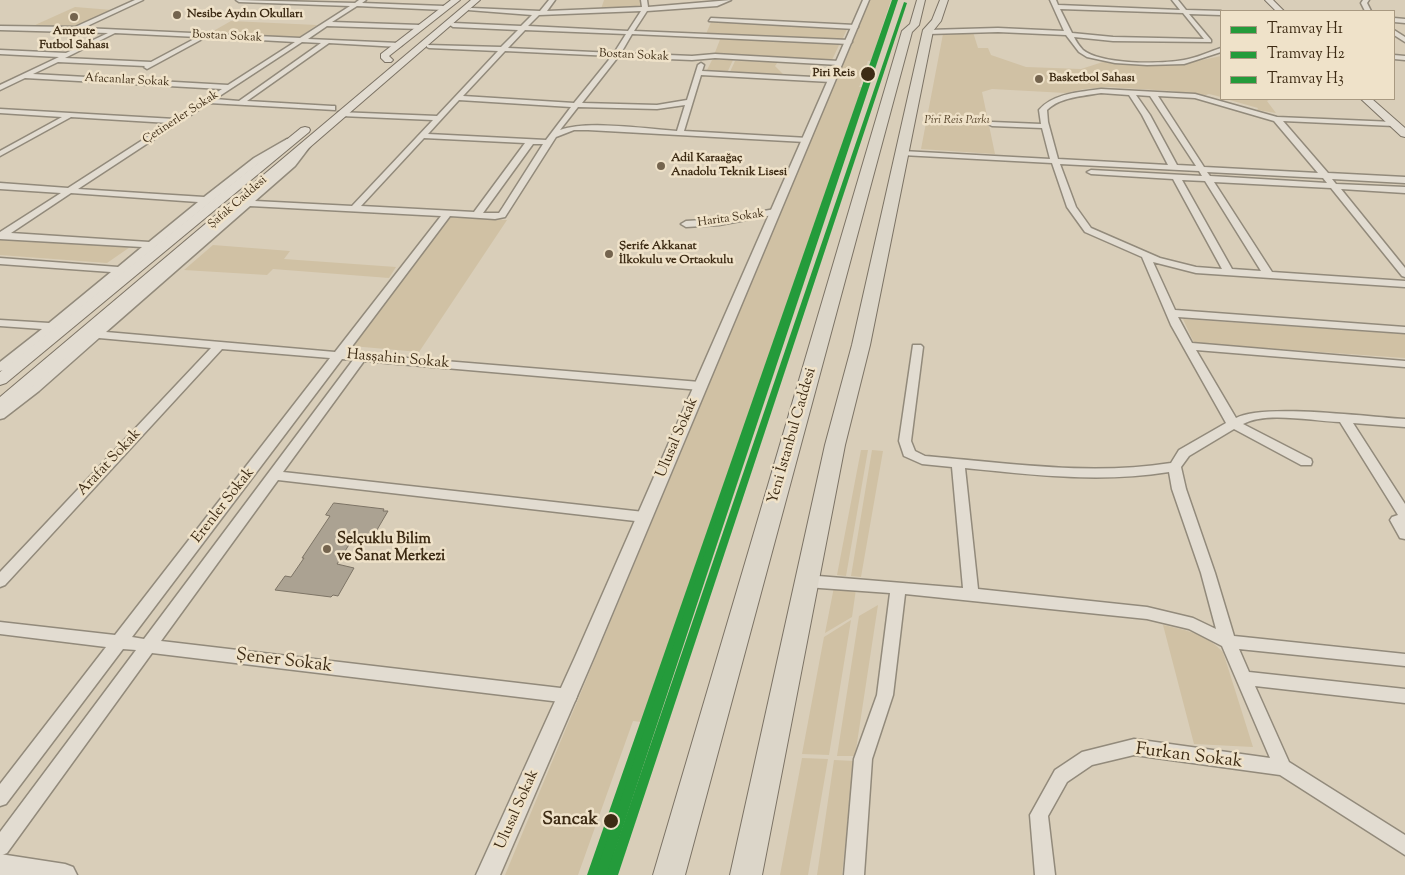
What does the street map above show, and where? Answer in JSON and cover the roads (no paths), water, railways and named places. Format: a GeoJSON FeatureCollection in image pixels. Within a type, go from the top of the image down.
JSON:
{"type":"FeatureCollection","features":[{"type":"Feature","properties":{"kind":"highway","name":"Yeni İstanbul Caddesi"},"geometry":{"type":"LineString","coordinates":[[669,875],[907,31],[914,25],[921,0]]}},
{"type":"Feature","properties":{"kind":"highway"},"geometry":{"type":"LineString","coordinates":[[928,31],[924,26],[931,0]]}},
{"type":"Feature","properties":{"kind":"highway"},"geometry":{"type":"LineString","coordinates":[[746,875],[835,445],[862,345],[928,31],[936,21],[944,0]]}},
{"type":"Feature","properties":{"kind":"highway"},"geometry":{"type":"LineString","coordinates":[[902,20],[907,31]]}},
{"type":"Feature","properties":{"kind":"main road"},"geometry":{"type":"LineString","coordinates":[[388,60],[384,56],[456,0]]}},
{"type":"Feature","properties":{"kind":"main road","name":"Şafak Caddesi"},"geometry":{"type":"LineString","coordinates":[[1,406],[311,140],[332,112],[388,60],[462,0]]}},
{"type":"Feature","properties":{"kind":"main road","name":"Şafak Caddesi"},"geometry":{"type":"LineString","coordinates":[[0,380],[294,139],[404,60],[476,0]]}},
{"type":"Feature","properties":{"kind":"main road"},"geometry":{"type":"LineString","coordinates":[[404,60],[415,58],[480,0]]}},
{"type":"Feature","properties":{"kind":"main road"},"geometry":{"type":"LineString","coordinates":[[1269,0],[1279,10]]}},
{"type":"Feature","properties":{"kind":"main road"},"geometry":{"type":"LineString","coordinates":[[1367,100],[1405,134]]}},
{"type":"Feature","properties":{"kind":"main road"},"geometry":{"type":"LineString","coordinates":[[1382,100],[1405,120]]}},
{"type":"Feature","properties":{"kind":"main road"},"geometry":{"type":"LineString","coordinates":[[269,159],[288,160]]}},
{"type":"Feature","properties":{"kind":"street"},"geometry":{"type":"LineString","coordinates":[[76,29],[140,0]]}},
{"type":"Feature","properties":{"kind":"street"},"geometry":{"type":"LineString","coordinates":[[239,0],[360,2],[379,6],[444,8]]}},
{"type":"Feature","properties":{"kind":"street"},"geometry":{"type":"LineString","coordinates":[[379,6],[387,0]]}},
{"type":"Feature","properties":{"kind":"street"},"geometry":{"type":"LineString","coordinates":[[528,38],[552,0]]}},
{"type":"Feature","properties":{"kind":"street"},"geometry":{"type":"LineString","coordinates":[[247,203],[352,210],[502,215],[551,138],[616,55],[645,9],[644,0]]}},
{"type":"Feature","properties":{"kind":"street"},"geometry":{"type":"LineString","coordinates":[[352,210],[522,30],[541,20],[645,9],[717,4],[728,0]]}},
{"type":"Feature","properties":{"kind":"street","name":"Ulusal Sokak"},"geometry":{"type":"LineString","coordinates":[[488,875],[569,696],[866,0]]}},
{"type":"Feature","properties":{"kind":"street"},"geometry":{"type":"LineString","coordinates":[[1053,0],[1081,51],[1106,60],[1169,64],[1201,58],[1220,50]]}},
{"type":"Feature","properties":{"kind":"street"},"geometry":{"type":"LineString","coordinates":[[1175,0],[1209,40],[1220,49]]}},
{"type":"Feature","properties":{"kind":"street","name":"Çetinerler Sokak"},"geometry":{"type":"LineString","coordinates":[[1,236],[360,2]]}},
{"type":"Feature","properties":{"kind":"street"},"geometry":{"type":"LineString","coordinates":[[702,35],[712,20],[717,4]]}},
{"type":"Feature","properties":{"kind":"street"},"geometry":{"type":"LineString","coordinates":[[1057,9],[1186,14],[1220,13]]}},
{"type":"Feature","properties":{"kind":"street"},"geometry":{"type":"LineString","coordinates":[[471,10],[629,35],[702,35],[771,40],[849,42]]}},
{"type":"Feature","properties":{"kind":"street"},"geometry":{"type":"LineString","coordinates":[[451,27],[522,30],[541,20]]}},
{"type":"Feature","properties":{"kind":"street"},"geometry":{"type":"LineString","coordinates":[[712,20],[855,27]]}},
{"type":"Feature","properties":{"kind":"street"},"geometry":{"type":"LineString","coordinates":[[326,24],[420,27]]}},
{"type":"Feature","properties":{"kind":"street","name":"Bostan Sokak"},"geometry":{"type":"LineString","coordinates":[[0,28],[76,29],[399,45]]}},
{"type":"Feature","properties":{"kind":"street"},"geometry":{"type":"LineString","coordinates":[[928,31],[998,30],[1070,34],[1113,39],[1209,40]]}},
{"type":"Feature","properties":{"kind":"street"},"geometry":{"type":"LineString","coordinates":[[2,86],[114,32]]}},
{"type":"Feature","properties":{"kind":"street"},"geometry":{"type":"LineString","coordinates":[[122,81],[204,36]]}},
{"type":"Feature","properties":{"kind":"street"},"geometry":{"type":"LineString","coordinates":[[132,82],[214,36]]}},
{"type":"Feature","properties":{"kind":"street"},"geometry":{"type":"LineString","coordinates":[[240,103],[328,41]]}},
{"type":"Feature","properties":{"kind":"street"},"geometry":{"type":"LineString","coordinates":[[517,50],[522,44]]}},
{"type":"Feature","properties":{"kind":"street","name":"Bostan Sokak"},"geometry":{"type":"LineString","coordinates":[[428,46],[692,58],[715,56],[839,63]]}},
{"type":"Feature","properties":{"kind":"street"},"geometry":{"type":"LineString","coordinates":[[0,52],[65,55]]}},
{"type":"Feature","properties":{"kind":"street"},"geometry":{"type":"LineString","coordinates":[[680,133],[702,64],[692,58]]}},
{"type":"Feature","properties":{"kind":"street"},"geometry":{"type":"LineString","coordinates":[[57,60],[153,64]]}},
{"type":"Feature","properties":{"kind":"street"},"geometry":{"type":"LineString","coordinates":[[698,73],[831,80]]}},
{"type":"Feature","properties":{"kind":"street","name":"Afacanlar Sokak"},"geometry":{"type":"LineString","coordinates":[[24,76],[230,86]]}},
{"type":"Feature","properties":{"kind":"street"},"geometry":{"type":"LineString","coordinates":[[1394,124],[1277,119],[1195,96],[1101,90],[1048,104],[1043,110],[1045,126],[1067,197],[1079,222],[1088,230],[1146,256],[1196,270],[1405,284]]}},
{"type":"Feature","properties":{"kind":"street"},"geometry":{"type":"LineString","coordinates":[[1131,92],[1146,115],[1173,166]]}},
{"type":"Feature","properties":{"kind":"street"},"geometry":{"type":"LineString","coordinates":[[1152,93],[1206,179],[1250,242],[1269,276]]}},
{"type":"Feature","properties":{"kind":"street"},"geometry":{"type":"LineString","coordinates":[[458,98],[576,105],[657,107],[689,102]]}},
{"type":"Feature","properties":{"kind":"street"},"geometry":{"type":"LineString","coordinates":[[207,101],[332,112]]}},
{"type":"Feature","properties":{"kind":"street"},"geometry":{"type":"LineString","coordinates":[[200,106],[439,118]]}},
{"type":"Feature","properties":{"kind":"street"},"geometry":{"type":"LineString","coordinates":[[0,111],[176,121]]}},
{"type":"Feature","properties":{"kind":"street"},"geometry":{"type":"LineString","coordinates":[[0,154],[70,115]]}},
{"type":"Feature","properties":{"kind":"street"},"geometry":{"type":"LineString","coordinates":[[1277,119],[1405,274]]}},
{"type":"Feature","properties":{"kind":"street"},"geometry":{"type":"LineString","coordinates":[[992,124],[1045,126]]}},
{"type":"Feature","properties":{"kind":"street"},"geometry":{"type":"LineString","coordinates":[[422,136],[531,141],[551,138],[573,128],[805,140]]}},
{"type":"Feature","properties":{"kind":"street"},"geometry":{"type":"LineString","coordinates":[[0,368],[257,160],[294,139]]}},
{"type":"Feature","properties":{"kind":"street"},"geometry":{"type":"LineString","coordinates":[[1,406],[34,389],[292,164],[311,140]]}},
{"type":"Feature","properties":{"kind":"street"},"geometry":{"type":"LineString","coordinates":[[477,215],[531,141]]}},
{"type":"Feature","properties":{"kind":"street"},"geometry":{"type":"LineString","coordinates":[[902,153],[958,156],[959,162],[975,165],[1173,166],[1405,180]]}},
{"type":"Feature","properties":{"kind":"street"},"geometry":{"type":"LineString","coordinates":[[1058,166],[1176,177],[1405,190]]}},
{"type":"Feature","properties":{"kind":"street"},"geometry":{"type":"LineString","coordinates":[[1176,177],[1229,273]]}},
{"type":"Feature","properties":{"kind":"street"},"geometry":{"type":"LineString","coordinates":[[0,186],[206,200]]}},
{"type":"Feature","properties":{"kind":"street","name":"Harita Sokak"},"geometry":{"type":"LineString","coordinates":[[686,224],[719,222],[775,212]]}},
{"type":"Feature","properties":{"kind":"street","name":"Erenler Sokak"},"geometry":{"type":"LineString","coordinates":[[0,798],[447,214]]}},
{"type":"Feature","properties":{"kind":"street"},"geometry":{"type":"LineString","coordinates":[[1,236],[150,245]]}},
{"type":"Feature","properties":{"kind":"street"},"geometry":{"type":"LineString","coordinates":[[1146,256],[1170,313],[1233,424],[1306,462]]}},
{"type":"Feature","properties":{"kind":"street"},"geometry":{"type":"LineString","coordinates":[[0,262],[119,270]]}},
{"type":"Feature","properties":{"kind":"street"},"geometry":{"type":"LineString","coordinates":[[1170,313],[1405,330]]}},
{"type":"Feature","properties":{"kind":"street"},"geometry":{"type":"LineString","coordinates":[[0,323],[51,326]]}},
{"type":"Feature","properties":{"kind":"street","name":"Hasşahin Sokak"},"geometry":{"type":"LineString","coordinates":[[97,334],[700,386]]}},
{"type":"Feature","properties":{"kind":"street","name":"Arafat Sokak"},"geometry":{"type":"LineString","coordinates":[[0,581],[220,345]]}},
{"type":"Feature","properties":{"kind":"street"},"geometry":{"type":"LineString","coordinates":[[1189,346],[1405,364]]}},
{"type":"Feature","properties":{"kind":"street"},"geometry":{"type":"LineString","coordinates":[[917,347],[904,441],[909,453],[922,460],[1085,474],[1146,473],[1175,467]]}},
{"type":"Feature","properties":{"kind":"street","name":"Erenler Sokak"},"geometry":{"type":"LineString","coordinates":[[0,847],[361,357]]}},
{"type":"Feature","properties":{"kind":"street"},"geometry":{"type":"LineString","coordinates":[[1283,768],[1228,642],[1208,573],[1179,489],[1175,467],[1184,453],[1246,417],[1271,414],[1405,423]]}},
{"type":"Feature","properties":{"kind":"street"},"geometry":{"type":"LineString","coordinates":[[1344,419],[1405,515]]}},
{"type":"Feature","properties":{"kind":"street"},"geometry":{"type":"LineString","coordinates":[[958,463],[971,594]]}},
{"type":"Feature","properties":{"kind":"street"},"geometry":{"type":"LineString","coordinates":[[274,475],[644,517]]}},
{"type":"Feature","properties":{"kind":"street"},"geometry":{"type":"LineString","coordinates":[[1405,521],[1397,520],[1405,534]]}},
{"type":"Feature","properties":{"kind":"street"},"geometry":{"type":"LineString","coordinates":[[806,581],[898,587],[1147,613],[1193,624],[1228,642],[1405,660]]}},
{"type":"Feature","properties":{"kind":"street"},"geometry":{"type":"LineString","coordinates":[[854,875],[863,759],[885,695],[898,587]]}},
{"type":"Feature","properties":{"kind":"street","name":"Şener Sokak"},"geometry":{"type":"LineString","coordinates":[[0,628],[569,696]]}},
{"type":"Feature","properties":{"kind":"street"},"geometry":{"type":"LineString","coordinates":[[1244,678],[1405,696]]}},
{"type":"Feature","properties":{"kind":"street","name":"Furkan Sokak"},"geometry":{"type":"LineString","coordinates":[[1045,875],[1039,815],[1061,776],[1088,758],[1134,748],[1283,768],[1405,846]]}},
{"type":"Feature","properties":{"kind":"street"},"geometry":{"type":"LineString","coordinates":[[0,865],[65,875]]}},
{"type":"Feature","properties":{"kind":"tram line","name":"H1"},"geometry":{"type":"LineString","coordinates":[[593,875],[894,0]]}},
{"type":"Feature","properties":{"kind":"tram line","name":"H2"},"geometry":{"type":"LineString","coordinates":[[601,875],[896,0]]}},
{"type":"Feature","properties":{"kind":"tram line","name":"H3"},"geometry":{"type":"LineString","coordinates":[[612,875],[905,3]]}},
{"type":"Feature","properties":{"kind":"place","name":"Nesibe Aydın Okulları"},"geometry":{"type":"Point","coordinates":[177,15]}},
{"type":"Feature","properties":{"kind":"place","name":"Ampute Futbol Sahası"},"geometry":{"type":"Point","coordinates":[74,17]}},
{"type":"Feature","properties":{"kind":"place","name":"Piri Reis"},"geometry":{"type":"Point","coordinates":[868,74]}},
{"type":"Feature","properties":{"kind":"place","name":"Basketbol Sahası"},"geometry":{"type":"Point","coordinates":[1039,79]}},
{"type":"Feature","properties":{"kind":"place","name":"Adil Karaağaç Anadolu Teknik Lisesi"},"geometry":{"type":"Point","coordinates":[661,166]}},
{"type":"Feature","properties":{"kind":"place","name":"Şerife Akkanat İlkokulu ve Ortaokulu"},"geometry":{"type":"Point","coordinates":[609,254]}},
{"type":"Feature","properties":{"kind":"place","name":"Selçuklu Bilim ve Sanat Merkezi"},"geometry":{"type":"Point","coordinates":[327,549]}},
{"type":"Feature","properties":{"kind":"place","name":"Sancak"},"geometry":{"type":"Point","coordinates":[611,821]}},
{"type":"Feature","properties":{"kind":"park label","name":"Piri Reis Parkı"},"geometry":{"type":"Point","coordinates":[957,121]}}]}
